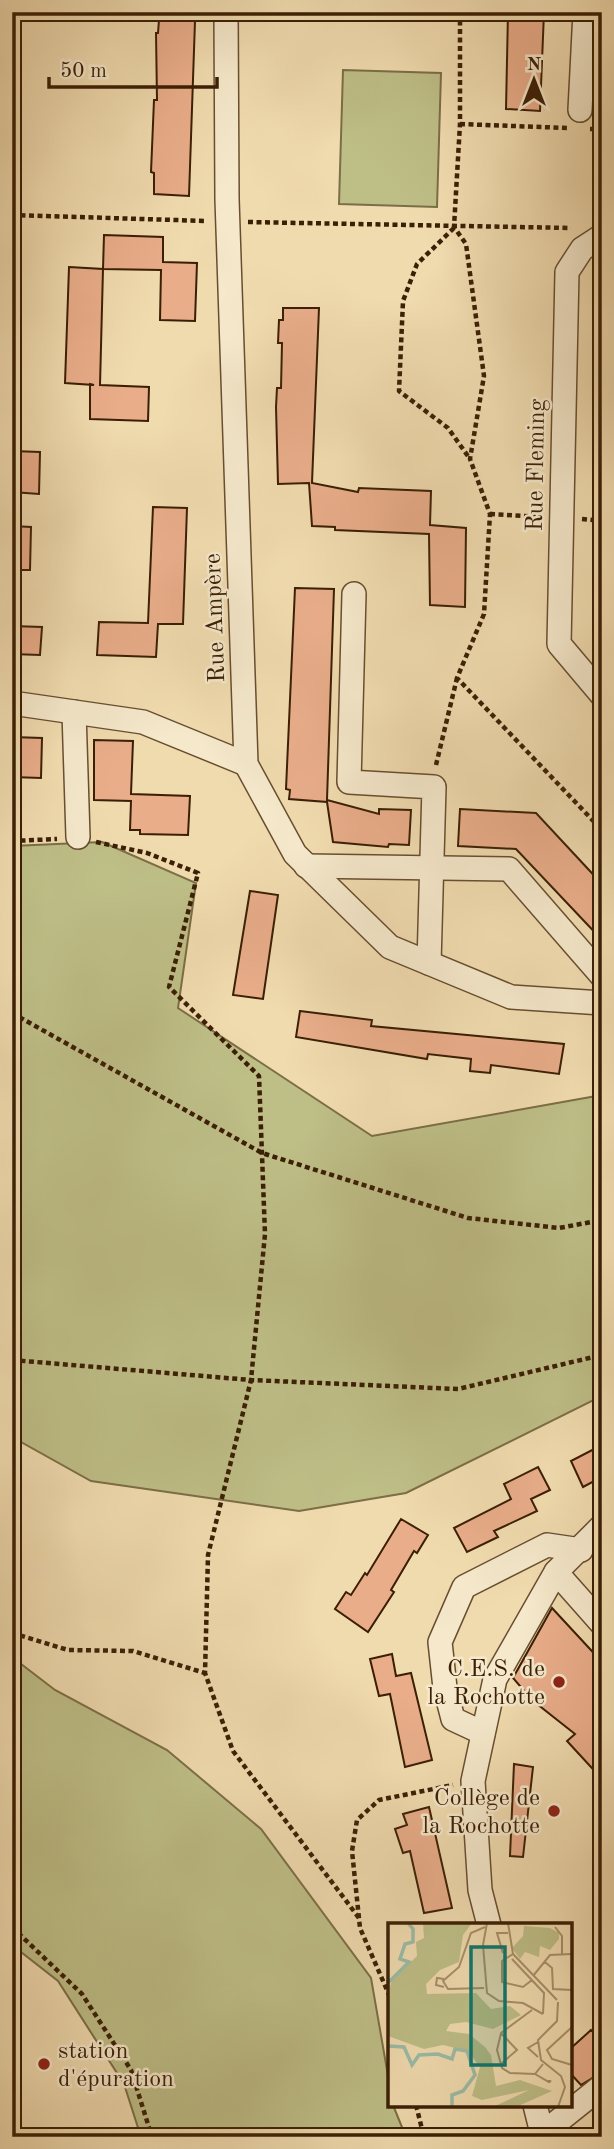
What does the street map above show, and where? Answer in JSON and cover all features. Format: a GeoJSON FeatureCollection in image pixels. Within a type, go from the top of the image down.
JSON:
{"type":"FeatureCollection","features":[{"type":"Feature","properties":{"kind":"street","name":"Rue Ampère"},"geometry":{"type":"LineString","coordinates":[[226,12],[228,222],[246,764],[295,854],[390,947],[511,997],[602,1003]]}},
{"type":"Feature","properties":{"kind":"street"},"geometry":{"type":"LineString","coordinates":[[580,110],[585,12]]}},
{"type":"Feature","properties":{"kind":"street","name":"Rue Fleming"},"geometry":{"type":"LineString","coordinates":[[602,236],[582,249],[567,272],[559,644],[602,695]]}},
{"type":"Feature","properties":{"kind":"street"},"geometry":{"type":"LineString","coordinates":[[354,594],[348,782],[434,787],[429,963]]}},
{"type":"Feature","properties":{"kind":"street"},"geometry":{"type":"LineString","coordinates":[[12,703],[143,722],[246,764]]}},
{"type":"Feature","properties":{"kind":"street"},"geometry":{"type":"LineString","coordinates":[[74,712],[78,837]]}},
{"type":"Feature","properties":{"kind":"street"},"geometry":{"type":"LineString","coordinates":[[306,866],[509,869],[602,976]]}},
{"type":"Feature","properties":{"kind":"street"},"geometry":{"type":"LineString","coordinates":[[488,1923],[480,1889],[473,1781],[495,1679],[556,1572],[581,1550],[602,1526]]}},
{"type":"Feature","properties":{"kind":"street"},"geometry":{"type":"LineString","coordinates":[[483,1733],[453,1719],[445,1688],[440,1642],[464,1587],[547,1545],[581,1550]]}},
{"type":"Feature","properties":{"kind":"street"},"geometry":{"type":"LineString","coordinates":[[556,1572],[602,1624]]}},
{"type":"Feature","properties":{"kind":"street"},"geometry":{"type":"LineString","coordinates":[[535,2107],[542,2135],[602,2086]]}},
{"type":"Feature","properties":{"kind":"path"},"geometry":{"type":"LineString","coordinates":[[460,12],[460,124],[454,227],[466,244],[484,376],[470,460]]}},
{"type":"Feature","properties":{"kind":"path"},"geometry":{"type":"LineString","coordinates":[[460,124],[602,130]]}},
{"type":"Feature","properties":{"kind":"path"},"geometry":{"type":"LineString","coordinates":[[12,215],[565,230],[575,226]]}},
{"type":"Feature","properties":{"kind":"path"},"geometry":{"type":"LineString","coordinates":[[434,787],[434,771],[457,678],[484,614],[490,514],[470,460],[448,428],[399,391],[403,301],[417,264],[454,227]]}},
{"type":"Feature","properties":{"kind":"path"},"geometry":{"type":"LineString","coordinates":[[457,678],[602,830]]}},
{"type":"Feature","properties":{"kind":"path"},"geometry":{"type":"LineString","coordinates":[[12,841],[78,837],[146,853],[198,873],[169,987],[259,1076],[265,1234],[251,1380],[208,1555],[205,1672],[233,1751],[359,1918]]}},
{"type":"Feature","properties":{"kind":"path"},"geometry":{"type":"LineString","coordinates":[[12,1013],[262,1153],[468,1218],[559,1228],[602,1220]]}},
{"type":"Feature","properties":{"kind":"path"},"geometry":{"type":"LineString","coordinates":[[12,1360],[251,1380],[458,1389],[602,1355]]}},
{"type":"Feature","properties":{"kind":"path"},"geometry":{"type":"LineString","coordinates":[[12,1633],[68,1650],[132,1651],[205,1672]]}},
{"type":"Feature","properties":{"kind":"path"},"geometry":{"type":"LineString","coordinates":[[388,1992],[360,1928],[352,1851],[357,1820],[379,1800],[473,1781]]}},
{"type":"Feature","properties":{"kind":"path"},"geometry":{"type":"LineString","coordinates":[[12,1927],[82,1994],[131,2070],[152,2137]]}},
{"type":"Feature","properties":{"kind":"path"},"geometry":{"type":"LineString","coordinates":[[416,2107],[424,2137]]}},
{"type":"Feature","properties":{"kind":"green space"},"geometry":{"type":"Polygon","coordinates":[[[343,70],[441,73],[437,207],[339,204],[343,70]]]}},
{"type":"Feature","properties":{"kind":"green space"},"geometry":{"type":"Polygon","coordinates":[[[102,842],[196,883],[178,1008],[372,1136],[602,1095],[602,1396],[406,1493],[299,1511],[91,1481],[12,1437],[12,846],[102,842]]]}},
{"type":"Feature","properties":{"kind":"green space"},"geometry":{"type":"Polygon","coordinates":[[[12,1657],[55,1690],[167,1750],[261,1829],[371,1978],[388,2076],[388,2107],[394,2107],[406,2137],[141,2137],[124,2084],[58,1981],[12,1945],[12,1657]]]}},
{"type":"Feature","properties":{"kind":"building"},"geometry":{"type":"Polygon","coordinates":[[[508,12],[544,12],[540,111],[506,109],[508,12]]]}},
{"type":"Feature","properties":{"kind":"building"},"geometry":{"type":"Polygon","coordinates":[[[159,20],[195,21],[189,196],[154,194],[154,173],[151,172],[154,100],[157,100],[156,33],[159,20]]]}},
{"type":"Feature","properties":{"kind":"building"},"geometry":{"type":"Polygon","coordinates":[[[104,235],[163,237],[163,262],[197,263],[195,321],[160,320],[161,270],[103,269],[104,235]]]}},
{"type":"Feature","properties":{"kind":"building"},"geometry":{"type":"Polygon","coordinates":[[[69,267],[103,269],[100,385],[149,387],[148,421],[90,419],[90,385],[65,383],[69,267]]]}},
{"type":"Feature","properties":{"kind":"building"},"geometry":{"type":"Polygon","coordinates":[[[283,308],[319,308],[312,483],[358,492],[359,488],[431,491],[430,525],[466,528],[465,607],[430,605],[429,534],[335,530],[335,527],[312,526],[309,483],[278,484],[276,407],[277,388],[281,388],[282,343],[278,343],[279,320],[283,320],[283,308]]]}},
{"type":"Feature","properties":{"kind":"building"},"geometry":{"type":"Polygon","coordinates":[[[12,451],[40,452],[39,494],[12,492],[12,451]]]}},
{"type":"Feature","properties":{"kind":"building"},"geometry":{"type":"Polygon","coordinates":[[[153,507],[187,508],[183,624],[158,624],[156,657],[97,655],[99,622],[148,623],[153,507]]]}},
{"type":"Feature","properties":{"kind":"building"},"geometry":{"type":"Polygon","coordinates":[[[12,526],[31,527],[30,570],[12,570],[12,526]]]}},
{"type":"Feature","properties":{"kind":"building"},"geometry":{"type":"Polygon","coordinates":[[[295,588],[334,589],[327,800],[379,814],[379,809],[411,810],[409,845],[389,844],[388,847],[333,842],[327,802],[289,799],[290,790],[286,789],[295,588]]]}},
{"type":"Feature","properties":{"kind":"building"},"geometry":{"type":"Polygon","coordinates":[[[12,626],[42,627],[40,655],[12,654],[12,626]]]}},
{"type":"Feature","properties":{"kind":"building"},"geometry":{"type":"Polygon","coordinates":[[[12,737],[42,738],[41,778],[12,777],[12,737]]]}},
{"type":"Feature","properties":{"kind":"building"},"geometry":{"type":"Polygon","coordinates":[[[94,740],[133,741],[131,794],[190,796],[188,835],[140,834],[140,830],[130,830],[131,801],[94,800],[94,740]]]}},
{"type":"Feature","properties":{"kind":"building"},"geometry":{"type":"Polygon","coordinates":[[[460,809],[536,813],[602,884],[602,940],[516,849],[458,846],[460,809]]]}},
{"type":"Feature","properties":{"kind":"building"},"geometry":{"type":"Polygon","coordinates":[[[250,891],[278,895],[263,999],[233,995],[250,891]]]}},
{"type":"Feature","properties":{"kind":"building"},"geometry":{"type":"Polygon","coordinates":[[[300,1011],[372,1020],[371,1026],[564,1044],[559,1074],[491,1065],[490,1073],[470,1071],[471,1059],[428,1054],[427,1059],[296,1037],[300,1011]]]}},
{"type":"Feature","properties":{"kind":"building"},"geometry":{"type":"Polygon","coordinates":[[[602,1445],[602,1477],[583,1487],[571,1461],[602,1445]]]}},
{"type":"Feature","properties":{"kind":"building"},"geometry":{"type":"Polygon","coordinates":[[[538,1467],[550,1490],[531,1499],[537,1511],[494,1531],[498,1537],[467,1552],[454,1528],[511,1499],[504,1484],[538,1467]]]}},
{"type":"Feature","properties":{"kind":"building"},"geometry":{"type":"Polygon","coordinates":[[[401,1519],[428,1535],[417,1553],[414,1551],[391,1590],[394,1592],[368,1632],[335,1609],[346,1592],[351,1595],[365,1573],[367,1575],[401,1519]]]}},
{"type":"Feature","properties":{"kind":"building","name":"C.E.S. de la Rochotte"},"geometry":{"type":"Polygon","coordinates":[[[552,1608],[602,1662],[602,1779],[567,1741],[575,1734],[532,1700],[513,1678],[552,1608]]]}},
{"type":"Feature","properties":{"kind":"building"},"geometry":{"type":"Polygon","coordinates":[[[392,1654],[396,1676],[411,1673],[432,1760],[405,1767],[390,1694],[379,1696],[370,1659],[392,1654]]]}},
{"type":"Feature","properties":{"kind":"building"},"geometry":{"type":"Polygon","coordinates":[[[514,1764],[533,1767],[523,1857],[510,1856],[514,1764]]]}},
{"type":"Feature","properties":{"kind":"building"},"geometry":{"type":"Polygon","coordinates":[[[429,1807],[452,1908],[424,1913],[410,1851],[403,1853],[395,1829],[407,1825],[403,1814],[429,1807]]]}},
{"type":"Feature","properties":{"kind":"building"},"geometry":{"type":"Polygon","coordinates":[[[591,2030],[602,2041],[602,2072],[581,2085],[572,2075],[572,2047],[591,2030]]]}},
{"type":"Feature","properties":{"kind":"place","name":"C.E.S. de la Rochotte"},"geometry":{"type":"Point","coordinates":[559,1682]}},
{"type":"Feature","properties":{"kind":"place","name":"Collège de la Rochotte"},"geometry":{"type":"Point","coordinates":[554,1811]}},
{"type":"Feature","properties":{"kind":"place","name":"station d'épuration"},"geometry":{"type":"Point","coordinates":[44,2064]}}]}
